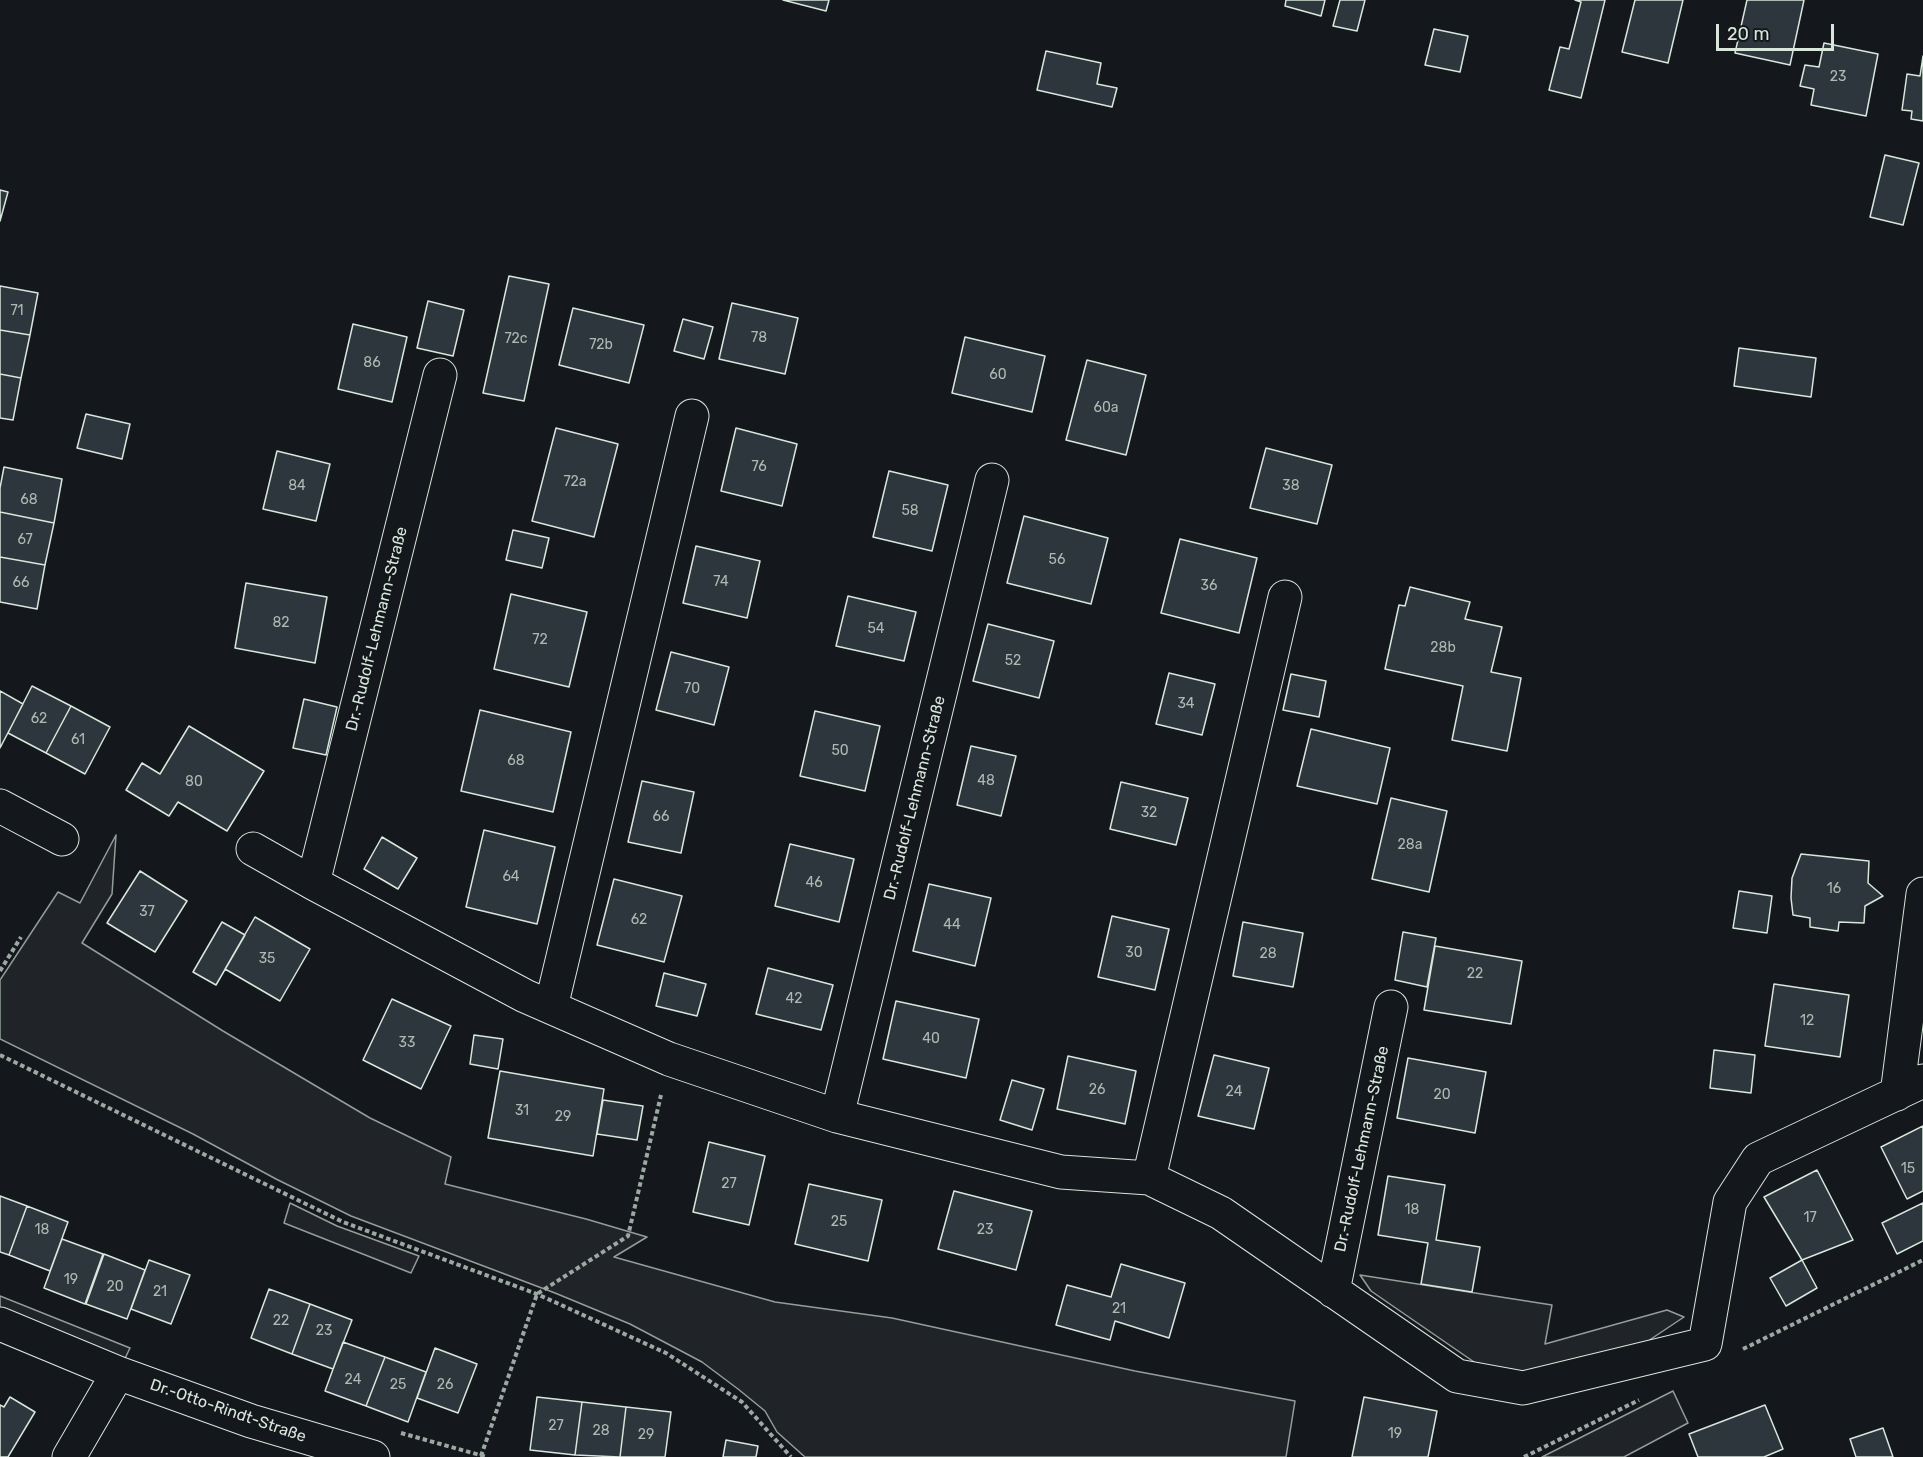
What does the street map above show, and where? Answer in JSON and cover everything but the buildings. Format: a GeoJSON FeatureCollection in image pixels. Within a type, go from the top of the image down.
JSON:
{"type":"FeatureCollection","features":[{"type":"Feature","properties":{"kind":"street","name":"Dr.-Rudolf-Lehmann-Straße"},"geometry":{"type":"LineString","coordinates":[[313,884],[440,375]]}},
{"type":"Feature","properties":{"kind":"street"},"geometry":{"type":"LineString","coordinates":[[551,1007],[692,416]]}},
{"type":"Feature","properties":{"kind":"street","name":"Dr.-Rudolf-Lehmann-Straße"},"geometry":{"type":"LineString","coordinates":[[837,1116],[992,480]]}},
{"type":"Feature","properties":{"kind":"street"},"geometry":{"type":"LineString","coordinates":[[1149,1178],[1285,597]]}},
{"type":"Feature","properties":{"kind":"street"},"geometry":{"type":"LineString","coordinates":[[0,806],[62,838]]}},
{"type":"Feature","properties":{"kind":"street"},"geometry":{"type":"LineString","coordinates":[[253,849],[313,884],[525,996],[669,1059],[837,1116],[1061,1172],[1149,1178],[1221,1213],[1457,1376],[1523,1388],[1705,1344],[1730,1202],[1758,1159],[1910,1088],[1923,894]]}},
{"type":"Feature","properties":{"kind":"street","name":"Dr.-Rudolf-Lehmann-Straße"},"geometry":{"type":"LineString","coordinates":[[1333,1291],[1391,1007]]}},
{"type":"Feature","properties":{"kind":"street","name":"Dr.-Otto-Rindt-Straße"},"geometry":{"type":"LineString","coordinates":[[0,1324],[118,1373],[250,1421],[374,1457]]}},
{"type":"Feature","properties":{"kind":"street"},"geometry":{"type":"LineString","coordinates":[[69,1457],[118,1373]]}},
{"type":"Feature","properties":{"kind":"path"},"geometry":{"type":"LineString","coordinates":[[0,971],[21,937]]}},
{"type":"Feature","properties":{"kind":"path"},"geometry":{"type":"LineString","coordinates":[[0,1055],[343,1222],[537,1294],[666,1353],[742,1402],[791,1457]]}},
{"type":"Feature","properties":{"kind":"path"},"geometry":{"type":"LineString","coordinates":[[481,1456],[537,1294],[628,1236],[669,1059]]}},
{"type":"Feature","properties":{"kind":"shaded area"},"geometry":{"type":"Polygon","coordinates":[[[116,835],[112,894],[82,943],[223,1031],[370,1118],[451,1157],[445,1184],[586,1219],[647,1237],[614,1257],[775,1302],[892,1318],[1135,1371],[1295,1401],[1286,1457],[805,1457],[777,1432],[765,1411],[738,1389],[702,1362],[630,1324],[555,1293],[351,1216],[193,1134],[0,1039],[0,980],[58,892],[80,903],[116,835]]]}},
{"type":"Feature","properties":{"kind":"shaded area"},"geometry":{"type":"Polygon","coordinates":[[[290,1203],[337,1226],[419,1256],[411,1273],[284,1223],[290,1203]]]}},
{"type":"Feature","properties":{"kind":"shaded area"},"geometry":{"type":"Polygon","coordinates":[[[1360,1275],[1552,1305],[1545,1344],[1667,1310],[1684,1317],[1648,1341],[1521,1374],[1477,1364],[1371,1291],[1360,1275]]]}},
{"type":"Feature","properties":{"kind":"shaded area"},"geometry":{"type":"Polygon","coordinates":[[[0,1296],[130,1348],[118,1373],[0,1324],[0,1296]]]}},
{"type":"Feature","properties":{"kind":"shaded area"},"geometry":{"type":"Polygon","coordinates":[[[1673,1391],[1688,1423],[1624,1457],[1542,1457],[1673,1391]]]}}]}
